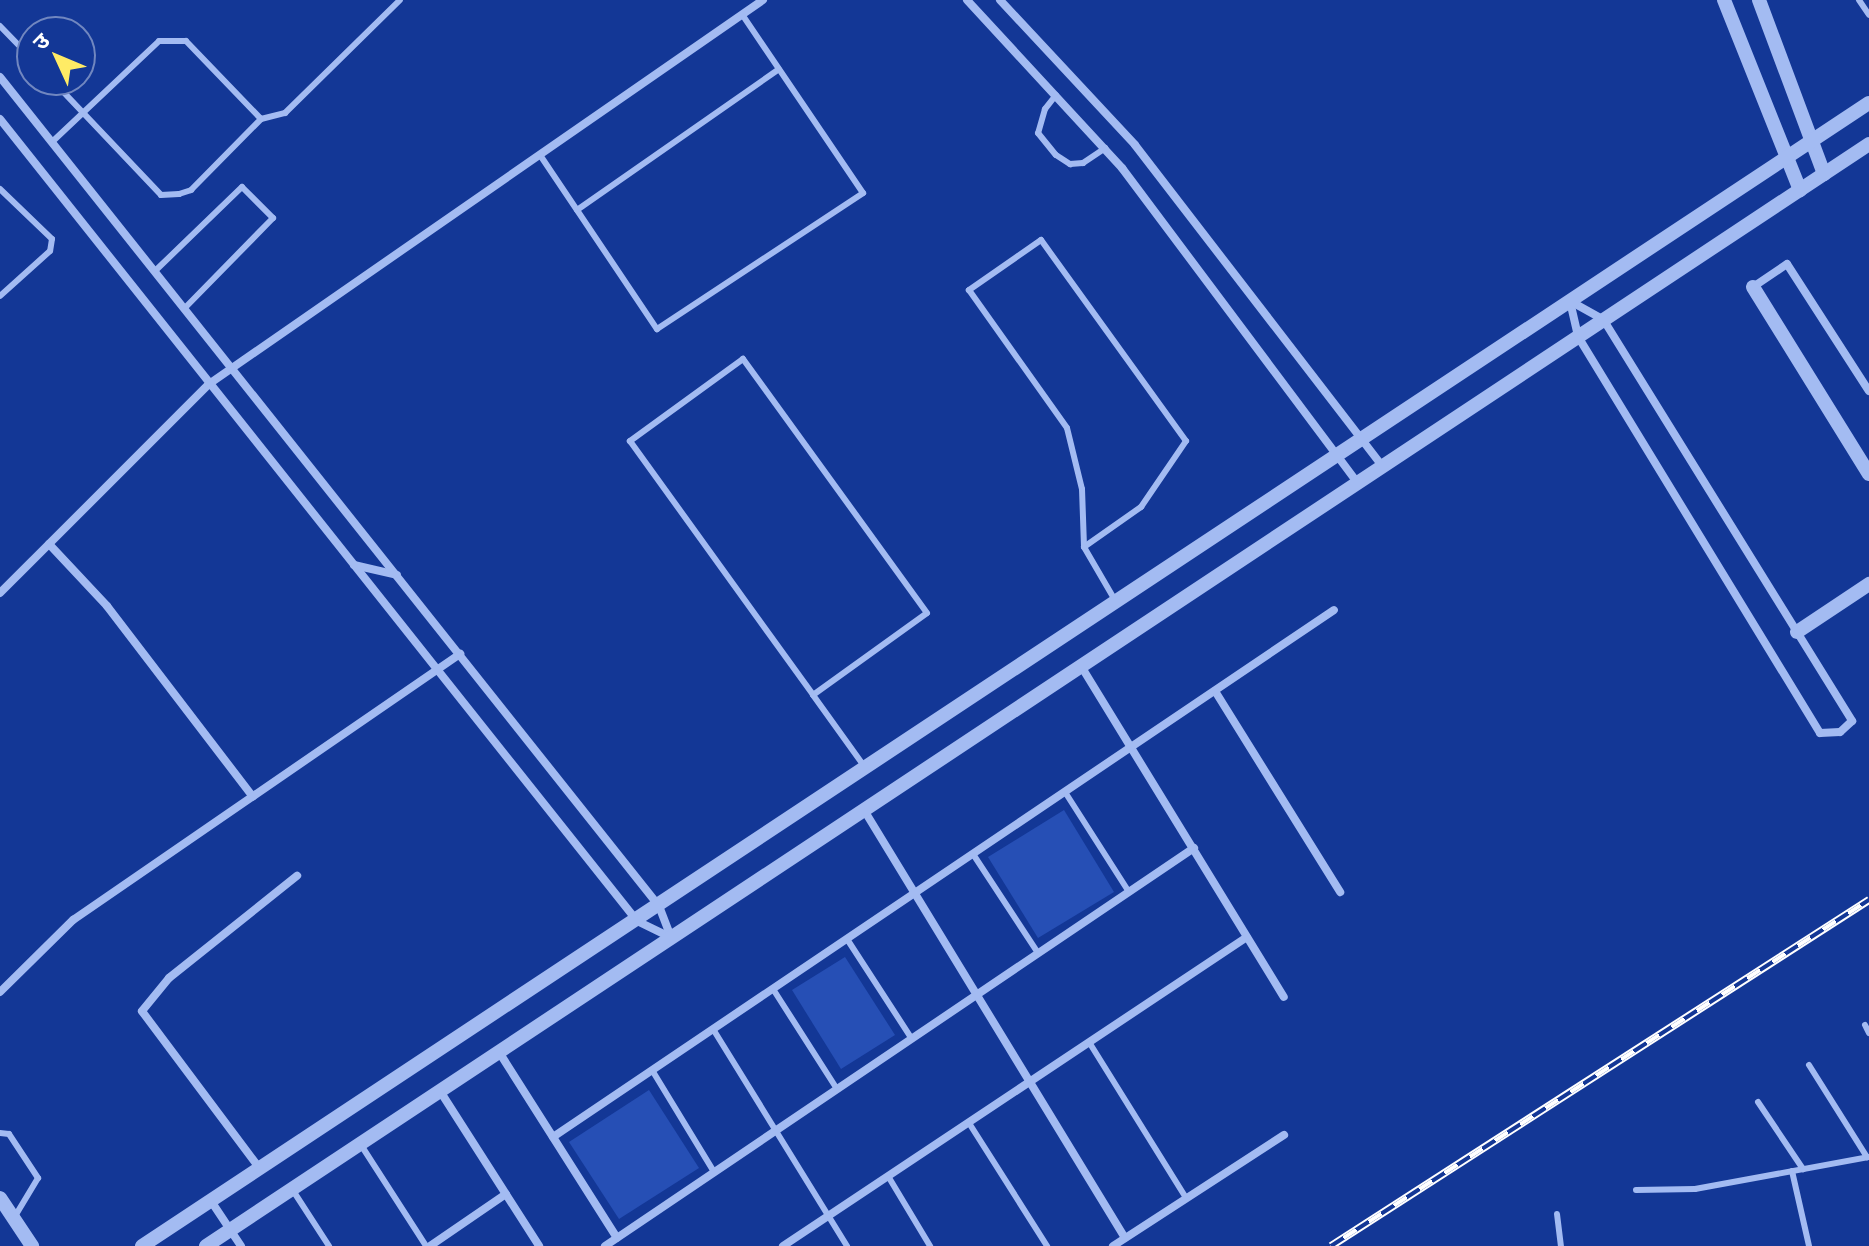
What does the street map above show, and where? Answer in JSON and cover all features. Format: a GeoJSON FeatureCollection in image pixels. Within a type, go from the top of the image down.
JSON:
{"type":"FeatureCollection","features":[{"type":"Feature","properties":{"kind":"street"},"geometry":{"type":"LineString","coordinates":[[0,593],[209,384],[763,0]]}},
{"type":"Feature","properties":{"kind":"street"},"geometry":{"type":"LineString","coordinates":[[967,0],[1057,93],[1105,148],[1357,482]]}},
{"type":"Feature","properties":{"kind":"street"},"geometry":{"type":"LineString","coordinates":[[1000,0],[1135,145],[1382,466]]}},
{"type":"Feature","properties":{"kind":"street"},"geometry":{"type":"LineString","coordinates":[[1724,0],[1800,190]]}},
{"type":"Feature","properties":{"kind":"street"},"geometry":{"type":"LineString","coordinates":[[1759,0],[1815,139],[1824,174]]}},
{"type":"Feature","properties":{"kind":"street"},"geometry":{"type":"LineString","coordinates":[[0,77],[659,906],[671,938]]}},
{"type":"Feature","properties":{"kind":"street"},"geometry":{"type":"LineString","coordinates":[[146,1245],[1869,103]]}},
{"type":"Feature","properties":{"kind":"street"},"geometry":{"type":"LineString","coordinates":[[0,119],[637,921],[671,938]]}},
{"type":"Feature","properties":{"kind":"street"},"geometry":{"type":"LineString","coordinates":[[206,1246],[1869,144]]}},
{"type":"Feature","properties":{"kind":"street"},"geometry":{"type":"LineString","coordinates":[[1869,391],[1787,264],[1753,287],[1869,474]]}},
{"type":"Feature","properties":{"kind":"street"},"geometry":{"type":"LineString","coordinates":[[1570,301],[1603,319],[1852,721],[1840,732],[1820,733],[1578,336],[1570,301]]}},
{"type":"Feature","properties":{"kind":"street"},"geometry":{"type":"LineString","coordinates":[[49,544],[107,606],[253,797]]}},
{"type":"Feature","properties":{"kind":"street"},"geometry":{"type":"LineString","coordinates":[[353,565],[397,575]]}},
{"type":"Feature","properties":{"kind":"street"},"geometry":{"type":"LineString","coordinates":[[1797,632],[1869,584]]}},
{"type":"Feature","properties":{"kind":"street"},"geometry":{"type":"LineString","coordinates":[[553,1137],[1334,610]]}},
{"type":"Feature","properties":{"kind":"street"},"geometry":{"type":"LineString","coordinates":[[0,992],[73,920],[460,654]]}},
{"type":"Feature","properties":{"kind":"street"},"geometry":{"type":"LineString","coordinates":[[1081,666],[1284,997]]}},
{"type":"Feature","properties":{"kind":"street"},"geometry":{"type":"LineString","coordinates":[[1215,691],[1340,892]]}},
{"type":"Feature","properties":{"kind":"street"},"geometry":{"type":"LineString","coordinates":[[864,810],[1125,1238]]}},
{"type":"Feature","properties":{"kind":"street"},"geometry":{"type":"LineString","coordinates":[[605,1246],[1194,848]]}},
{"type":"Feature","properties":{"kind":"street"},"geometry":{"type":"LineString","coordinates":[[260,1169],[142,1011],[169,978],[297,876]]}},
{"type":"Feature","properties":{"kind":"street"},"geometry":{"type":"LineString","coordinates":[[783,1246],[1247,937]]}},
{"type":"Feature","properties":{"kind":"street"},"geometry":{"type":"LineString","coordinates":[[499,1052],[617,1238]]}},
{"type":"Feature","properties":{"kind":"street"},"geometry":{"type":"LineString","coordinates":[[440,1091],[539,1246]]}},
{"type":"Feature","properties":{"kind":"street"},"geometry":{"type":"LineString","coordinates":[[1113,1246],[1284,1135]]}},
{"type":"Feature","properties":{"kind":"street"},"geometry":{"type":"LineString","coordinates":[[428,1246],[506,1194]]}},
{"type":"Feature","properties":{"kind":"street"},"geometry":{"type":"LineString","coordinates":[[0,1198],[32,1246]]}},
{"type":"Feature","properties":{"kind":"street"},"geometry":{"type":"LineString","coordinates":[[211,1201],[241,1246]]}},
{"type":"Feature","properties":{"kind":"lane"},"geometry":{"type":"LineString","coordinates":[[67,96],[161,195],[191,190],[261,119],[285,113],[400,0]]}},
{"type":"Feature","properties":{"kind":"lane"},"geometry":{"type":"LineString","coordinates":[[1859,0],[1869,15]]}},
{"type":"Feature","properties":{"kind":"lane"},"geometry":{"type":"LineString","coordinates":[[540,155],[657,329],[863,193],[742,14]]}},
{"type":"Feature","properties":{"kind":"lane"},"geometry":{"type":"LineString","coordinates":[[0,26],[16,42]]}},
{"type":"Feature","properties":{"kind":"lane"},"geometry":{"type":"LineString","coordinates":[[52,142],[159,41],[186,41],[261,119]]}},
{"type":"Feature","properties":{"kind":"lane"},"geometry":{"type":"LineString","coordinates":[[577,210],[779,69]]}},
{"type":"Feature","properties":{"kind":"lane"},"geometry":{"type":"LineString","coordinates":[[1057,93],[1041,117],[1038,133],[1043,142],[1070,164],[1083,163],[1105,148]]}},
{"type":"Feature","properties":{"kind":"lane"},"geometry":{"type":"LineString","coordinates":[[155,271],[242,187],[273,218],[185,308]]}},
{"type":"Feature","properties":{"kind":"lane"},"geometry":{"type":"LineString","coordinates":[[0,189],[52,239],[50,251],[0,296]]}},
{"type":"Feature","properties":{"kind":"lane"},"geometry":{"type":"LineString","coordinates":[[1084,547],[1141,507],[1186,441],[1041,240],[969,290],[1067,428],[1082,489],[1084,547],[1116,602]]}},
{"type":"Feature","properties":{"kind":"lane"},"geometry":{"type":"LineString","coordinates":[[813,695],[927,613],[743,359],[630,441],[866,769]]}},
{"type":"Feature","properties":{"kind":"lane"},"geometry":{"type":"LineString","coordinates":[[1065,792],[1129,892]]}},
{"type":"Feature","properties":{"kind":"lane"},"geometry":{"type":"LineString","coordinates":[[973,854],[1038,953]]}},
{"type":"Feature","properties":{"kind":"lane"},"geometry":{"type":"LineString","coordinates":[[847,939],[912,1039]]}},
{"type":"Feature","properties":{"kind":"lane"},"geometry":{"type":"LineString","coordinates":[[773,989],[837,1089]]}},
{"type":"Feature","properties":{"kind":"lane"},"geometry":{"type":"LineString","coordinates":[[1865,1025],[1869,1033]]}},
{"type":"Feature","properties":{"kind":"lane"},"geometry":{"type":"LineString","coordinates":[[713,1029],[847,1246]]}},
{"type":"Feature","properties":{"kind":"lane"},"geometry":{"type":"LineString","coordinates":[[1089,1042],[1186,1198]]}},
{"type":"Feature","properties":{"kind":"lane"},"geometry":{"type":"LineString","coordinates":[[1636,1190],[1695,1189],[1868,1157],[1809,1065]]}},
{"type":"Feature","properties":{"kind":"lane"},"geometry":{"type":"LineString","coordinates":[[652,1070],[714,1172]]}},
{"type":"Feature","properties":{"kind":"lane"},"geometry":{"type":"LineString","coordinates":[[1758,1102],[1803,1169]]}},
{"type":"Feature","properties":{"kind":"lane"},"geometry":{"type":"LineString","coordinates":[[969,1123],[1047,1246]]}},
{"type":"Feature","properties":{"kind":"lane"},"geometry":{"type":"LineString","coordinates":[[0,1133],[9,1134],[38,1178],[14,1218]]}},
{"type":"Feature","properties":{"kind":"lane"},"geometry":{"type":"LineString","coordinates":[[360,1144],[428,1246]]}},
{"type":"Feature","properties":{"kind":"lane"},"geometry":{"type":"LineString","coordinates":[[1792,1171],[1809,1246]]}},
{"type":"Feature","properties":{"kind":"lane"},"geometry":{"type":"LineString","coordinates":[[888,1176],[930,1246]]}},
{"type":"Feature","properties":{"kind":"lane"},"geometry":{"type":"LineString","coordinates":[[292,1189],[329,1246]]}},
{"type":"Feature","properties":{"kind":"lane"},"geometry":{"type":"LineString","coordinates":[[1557,1214],[1561,1246]]}},
{"type":"Feature","properties":{"kind":"shaded area"},"geometry":{"type":"Polygon","coordinates":[[[1064,810],[1114,892],[1038,938],[988,857],[1064,810]]]}},
{"type":"Feature","properties":{"kind":"shaded area"},"geometry":{"type":"Polygon","coordinates":[[[845,957],[895,1035],[841,1069],[792,990],[845,957]]]}},
{"type":"Feature","properties":{"kind":"shaded area"},"geometry":{"type":"Polygon","coordinates":[[[649,1090],[699,1168],[619,1219],[569,1142],[649,1090]]]}},
{"type":"Feature","properties":{"kind":"railway"},"geometry":{"type":"LineString","coordinates":[[1331,1246],[1869,900]]}}]}
